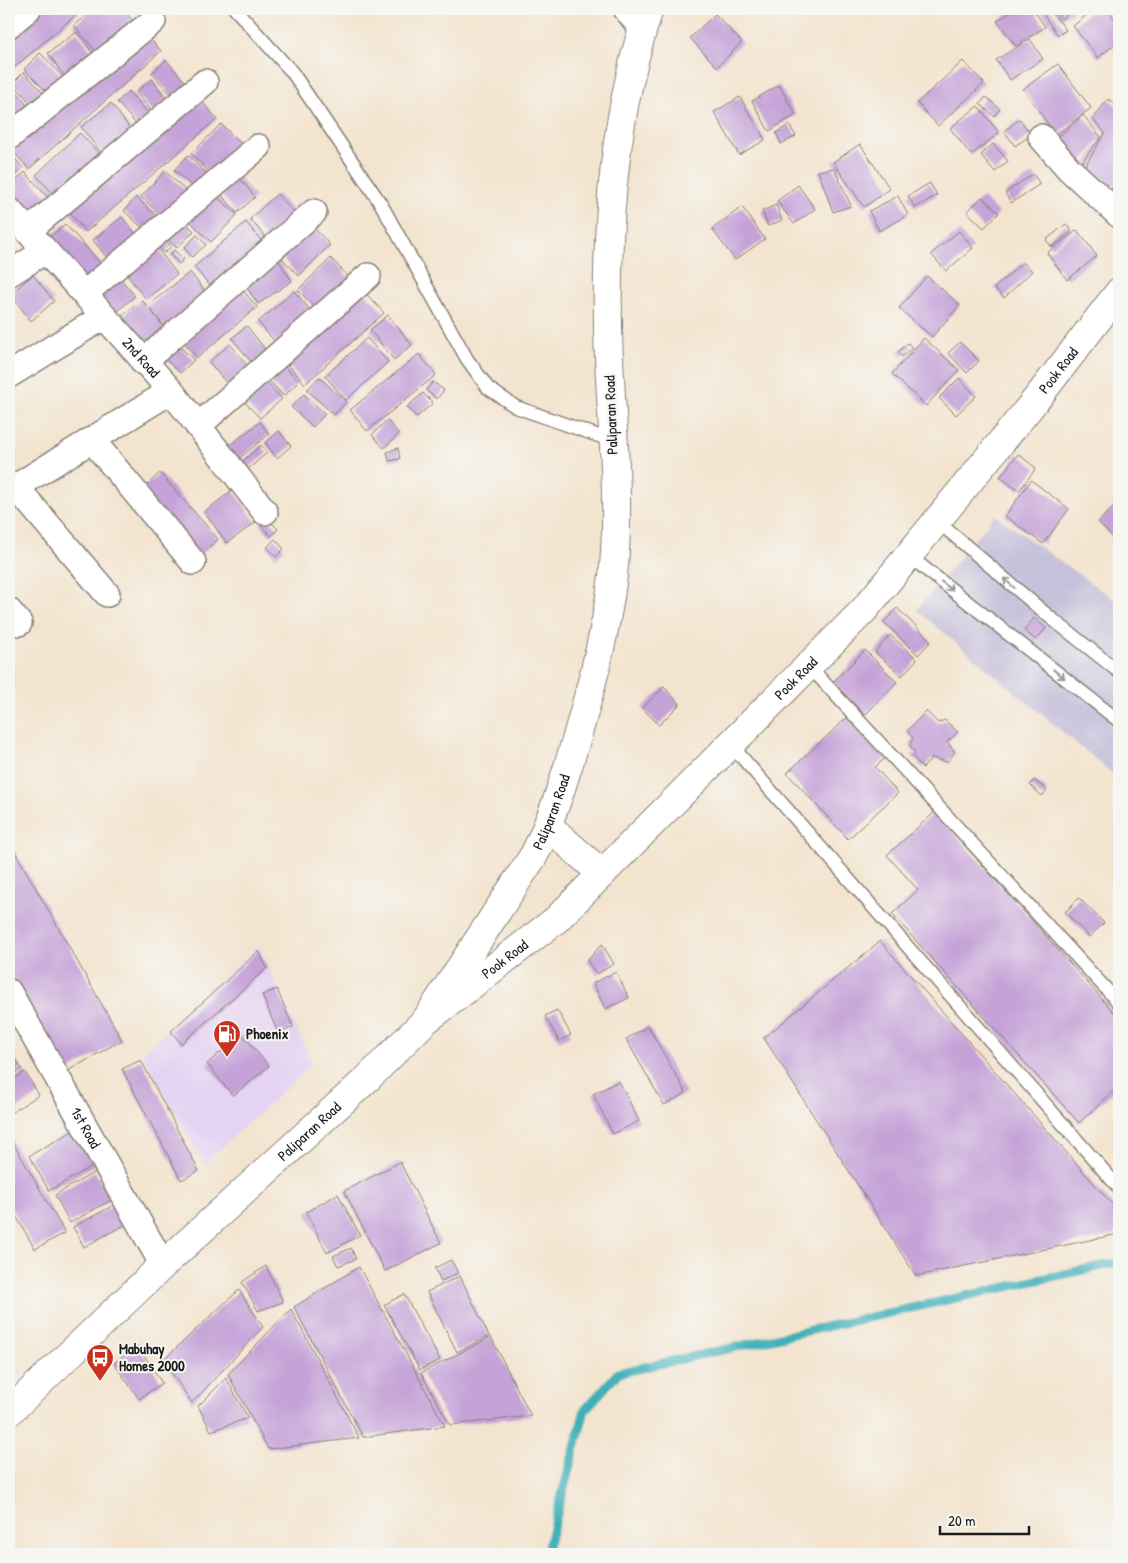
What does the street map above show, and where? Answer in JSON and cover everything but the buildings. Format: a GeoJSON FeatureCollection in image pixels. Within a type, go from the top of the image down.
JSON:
{"type":"FeatureCollection","features":[{"type":"Feature","properties":{"kind":"main road","name":"Paliparan Road"},"geometry":{"type":"LineString","coordinates":[[9,1412],[163,1264],[368,1078],[426,1020],[534,855],[548,826],[588,698],[600,648],[611,585],[616,516],[608,325],[609,219],[618,130],[634,56],[639,15]]}},
{"type":"Feature","properties":{"kind":"main road","name":"Pook Road"},"geometry":{"type":"LineString","coordinates":[[426,1020],[557,918],[864,610],[1119,292]]}},
{"type":"Feature","properties":{"kind":"main road"},"geometry":{"type":"LineString","coordinates":[[548,826],[602,874]]}},
{"type":"Feature","properties":{"kind":"street"},"geometry":{"type":"LineString","coordinates":[[9,25],[28,9]]}},
{"type":"Feature","properties":{"kind":"street"},"geometry":{"type":"LineString","coordinates":[[9,137],[153,21]]}},
{"type":"Feature","properties":{"kind":"street"},"geometry":{"type":"LineString","coordinates":[[28,231],[205,82]]}},
{"type":"Feature","properties":{"kind":"street"},"geometry":{"type":"LineString","coordinates":[[1041,137],[1069,169],[1119,215]]}},
{"type":"Feature","properties":{"kind":"street"},"geometry":{"type":"LineString","coordinates":[[84,294],[258,147]]}},
{"type":"Feature","properties":{"kind":"street","name":"2nd Road"},"geometry":{"type":"LineString","coordinates":[[9,210],[142,362],[171,391],[265,512]]}},
{"type":"Feature","properties":{"kind":"street"},"geometry":{"type":"LineString","coordinates":[[142,362],[314,212]]}},
{"type":"Feature","properties":{"kind":"street"},"geometry":{"type":"LineString","coordinates":[[9,274],[45,251]]}},
{"type":"Feature","properties":{"kind":"street"},"geometry":{"type":"LineString","coordinates":[[198,426],[368,276]]}},
{"type":"Feature","properties":{"kind":"street"},"geometry":{"type":"LineString","coordinates":[[9,375],[102,317]]}},
{"type":"Feature","properties":{"kind":"street"},"geometry":{"type":"LineString","coordinates":[[107,594],[13,489],[171,391]]}},
{"type":"Feature","properties":{"kind":"street"},"geometry":{"type":"LineString","coordinates":[[92,440],[193,562]]}},
{"type":"Feature","properties":{"kind":"street","name":"1st Road"},"geometry":{"type":"LineString","coordinates":[[9,992],[163,1264]]}},
{"type":"Feature","properties":{"kind":"lane"},"geometry":{"type":"LineString","coordinates":[[235,9],[292,72],[381,204],[467,359],[488,388],[516,407],[613,441]]}},
{"type":"Feature","properties":{"kind":"lane"},"geometry":{"type":"LineString","coordinates":[[937,521],[1046,614],[1119,672]]}},
{"type":"Feature","properties":{"kind":"lane"},"geometry":{"type":"LineString","coordinates":[[909,556],[1119,721]]}},
{"type":"Feature","properties":{"kind":"lane"},"geometry":{"type":"LineString","coordinates":[[809,666],[1119,1003]]}},
{"type":"Feature","properties":{"kind":"lane"},"geometry":{"type":"LineString","coordinates":[[731,745],[1119,1188]]}},
{"type":"Feature","properties":{"kind":"shaded area"},"geometry":{"type":"Polygon","coordinates":[[[995,515],[1119,603],[1119,779],[917,610],[995,515]]]}},
{"type":"Feature","properties":{"kind":"shaded area","name":"Phoenix"},"geometry":{"type":"Polygon","coordinates":[[[259,946],[312,1064],[204,1164],[142,1053],[259,946]]]}},
{"type":"Feature","properties":{"kind":"waterway"},"geometry":{"type":"LineString","coordinates":[[546,1554],[585,1410],[618,1373],[1119,1262]]}},
{"type":"Feature","properties":{"kind":"place","name":"Phoenix"},"geometry":{"type":"Point","coordinates":[227,1058]}},
{"type":"Feature","properties":{"kind":"place","name":"Mabuhay Homes 2000"},"geometry":{"type":"Point","coordinates":[100,1382]}}]}
